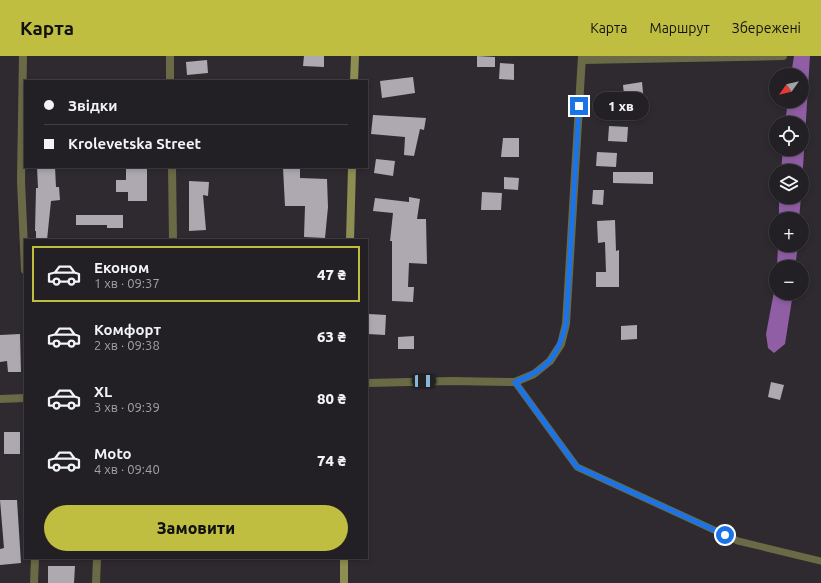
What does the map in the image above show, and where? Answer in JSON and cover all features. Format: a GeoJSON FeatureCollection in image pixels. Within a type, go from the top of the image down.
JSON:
{"type":"FeatureCollection","features":[{"type":"Feature","properties":{"kind":"street"},"geometry":{"type":"LineString","coordinates":[[23,56],[21,181],[24,248]]}},
{"type":"Feature","properties":{"kind":"street"},"geometry":{"type":"LineString","coordinates":[[170,56],[170,80]]}},
{"type":"Feature","properties":{"kind":"street"},"geometry":{"type":"LineString","coordinates":[[354,80],[355,56]]}},
{"type":"Feature","properties":{"kind":"street"},"geometry":{"type":"LineString","coordinates":[[368,383],[452,380],[515,382],[534,374],[550,361],[561,344],[566,324],[582,58],[783,56]]}},
{"type":"Feature","properties":{"kind":"street"},"geometry":{"type":"LineString","coordinates":[[172,168],[172,239]]}},
{"type":"Feature","properties":{"kind":"street"},"geometry":{"type":"LineString","coordinates":[[350,239],[352,168]]}},
{"type":"Feature","properties":{"kind":"street"},"geometry":{"type":"LineString","coordinates":[[0,399],[24,398]]}},
{"type":"Feature","properties":{"kind":"street"},"geometry":{"type":"LineString","coordinates":[[34,583],[35,559]]}},
{"type":"Feature","properties":{"kind":"street"},"geometry":{"type":"LineString","coordinates":[[96,583],[97,559]]}},
{"type":"Feature","properties":{"kind":"street"},"geometry":{"type":"LineString","coordinates":[[344,559],[344,583]]}},
{"type":"Feature","properties":{"kind":"lane"},"geometry":{"type":"LineString","coordinates":[[515,382],[577,467],[738,541],[821,561]]}},
{"type":"Feature","properties":{"kind":"shaded area"},"geometry":{"type":"Polygon","coordinates":[[[794,56],[810,56],[809,72],[809,68],[792,68],[794,56]]]}},
{"type":"Feature","properties":{"kind":"shaded area"},"geometry":{"type":"Polygon","coordinates":[[[787,108],[807,108],[806,116],[786,116],[787,108]]]}},
{"type":"Feature","properties":{"kind":"shaded area"},"geometry":{"type":"Polygon","coordinates":[[[782,156],[804,156],[803,164],[782,164],[782,156]]]}},
{"type":"Feature","properties":{"kind":"shaded area"},"geometry":{"type":"Polygon","coordinates":[[[779,204],[800,204],[800,212],[779,212],[779,204]]]}},
{"type":"Feature","properties":{"kind":"shaded area"},"geometry":{"type":"Polygon","coordinates":[[[778,252],[797,252],[796,260],[777,260],[778,252]]]}},
{"type":"Feature","properties":{"kind":"shaded area"},"geometry":{"type":"Polygon","coordinates":[[[772,300],[792,300],[785,344],[774,353],[768,348],[766,334],[772,300]]]}},
{"type":"Feature","properties":{"kind":"building"},"geometry":{"type":"Polygon","coordinates":[[[304,56],[324,56],[324,67],[303,66],[304,56]]]}},
{"type":"Feature","properties":{"kind":"building"},"geometry":{"type":"Polygon","coordinates":[[[477,56],[495,57],[495,67],[477,67],[477,56]]]}},
{"type":"Feature","properties":{"kind":"building"},"geometry":{"type":"Polygon","coordinates":[[[207,60],[208,73],[187,75],[186,62],[207,60]]]}},
{"type":"Feature","properties":{"kind":"building"},"geometry":{"type":"Polygon","coordinates":[[[500,63],[514,64],[514,80],[499,79],[500,63]]]}},
{"type":"Feature","properties":{"kind":"building"},"geometry":{"type":"Polygon","coordinates":[[[413,77],[415,93],[382,98],[380,81],[413,77]]]}},
{"type":"Feature","properties":{"kind":"building"},"geometry":{"type":"Polygon","coordinates":[[[642,82],[644,103],[625,105],[623,85],[642,82]]]}},
{"type":"Feature","properties":{"kind":"building"},"geometry":{"type":"Polygon","coordinates":[[[373,115],[426,118],[424,130],[420,129],[414,156],[404,155],[405,137],[371,134],[373,115]]]}},
{"type":"Feature","properties":{"kind":"building"},"geometry":{"type":"Polygon","coordinates":[[[609,126],[628,127],[627,142],[608,141],[609,126]]]}},
{"type":"Feature","properties":{"kind":"building"},"geometry":{"type":"Polygon","coordinates":[[[503,138],[519,138],[519,157],[501,157],[503,138]]]}},
{"type":"Feature","properties":{"kind":"building"},"geometry":{"type":"Polygon","coordinates":[[[597,152],[617,153],[616,167],[596,166],[597,152]]]}},
{"type":"Feature","properties":{"kind":"building"},"geometry":{"type":"Polygon","coordinates":[[[376,159],[395,161],[393,176],[374,173],[376,159]]]}},
{"type":"Feature","properties":{"kind":"building"},"geometry":{"type":"Polygon","coordinates":[[[37,168],[55,168],[56,187],[59,187],[60,200],[51,201],[47,239],[36,239],[36,188],[38,188],[37,168]]]}},
{"type":"Feature","properties":{"kind":"building"},"geometry":{"type":"Polygon","coordinates":[[[126,168],[147,168],[147,201],[128,201],[128,192],[116,192],[116,180],[126,180],[126,168]]]}},
{"type":"Feature","properties":{"kind":"building"},"geometry":{"type":"Polygon","coordinates":[[[283,168],[300,168],[300,178],[327,179],[328,207],[325,238],[304,237],[305,206],[285,206],[283,168]]]}},
{"type":"Feature","properties":{"kind":"building"},"geometry":{"type":"Polygon","coordinates":[[[613,172],[653,172],[653,184],[613,183],[613,172]]]}},
{"type":"Feature","properties":{"kind":"building"},"geometry":{"type":"Polygon","coordinates":[[[504,177],[519,178],[518,190],[504,189],[504,177]]]}},
{"type":"Feature","properties":{"kind":"building"},"geometry":{"type":"Polygon","coordinates":[[[189,181],[209,182],[208,196],[203,195],[206,230],[189,231],[189,181]]]}},
{"type":"Feature","properties":{"kind":"building"},"geometry":{"type":"Polygon","coordinates":[[[593,190],[604,190],[603,205],[592,204],[593,190]]]}},
{"type":"Feature","properties":{"kind":"building"},"geometry":{"type":"Polygon","coordinates":[[[482,192],[502,193],[501,210],[481,210],[482,192]]]}},
{"type":"Feature","properties":{"kind":"building"},"geometry":{"type":"Polygon","coordinates":[[[409,197],[420,199],[417,219],[426,219],[427,264],[409,263],[408,287],[414,287],[413,302],[392,301],[392,241],[390,241],[393,213],[373,211],[375,198],[409,202],[409,197]]]}},
{"type":"Feature","properties":{"kind":"building"},"geometry":{"type":"Polygon","coordinates":[[[76,215],[123,215],[123,228],[107,228],[107,225],[76,225],[76,215]]]}},
{"type":"Feature","properties":{"kind":"building"},"geometry":{"type":"Polygon","coordinates":[[[615,220],[616,251],[619,250],[619,287],[596,287],[596,272],[606,272],[605,242],[598,243],[597,221],[615,220]]]}},
{"type":"Feature","properties":{"kind":"building"},"geometry":{"type":"Polygon","coordinates":[[[369,314],[386,315],[385,335],[368,334],[369,314]]]}},
{"type":"Feature","properties":{"kind":"building"},"geometry":{"type":"Polygon","coordinates":[[[637,325],[637,339],[621,340],[621,326],[637,325]]]}},
{"type":"Feature","properties":{"kind":"building"},"geometry":{"type":"Polygon","coordinates":[[[20,334],[21,372],[8,372],[7,361],[0,362],[0,335],[20,334]]]}},
{"type":"Feature","properties":{"kind":"building"},"geometry":{"type":"Polygon","coordinates":[[[414,336],[414,349],[398,349],[398,337],[414,336]]]}},
{"type":"Feature","properties":{"kind":"building"},"geometry":{"type":"Polygon","coordinates":[[[771,382],[784,385],[780,400],[768,397],[771,382]]]}},
{"type":"Feature","properties":{"kind":"building"},"geometry":{"type":"Polygon","coordinates":[[[4,432],[20,432],[20,454],[4,454],[4,432]]]}},
{"type":"Feature","properties":{"kind":"building"},"geometry":{"type":"Polygon","coordinates":[[[0,500],[17,500],[21,563],[0,565],[0,549],[4,548],[0,500]]]}},
{"type":"Feature","properties":{"kind":"building"},"geometry":{"type":"Polygon","coordinates":[[[48,566],[75,566],[74,583],[48,583],[48,566]]]}},
{"type":"Feature","properties":{"kind":"route"},"geometry":{"type":"LineString","coordinates":[[579,106],[566,324],[561,344],[550,361],[534,374],[515,382],[577,467],[725,535]]}}]}
